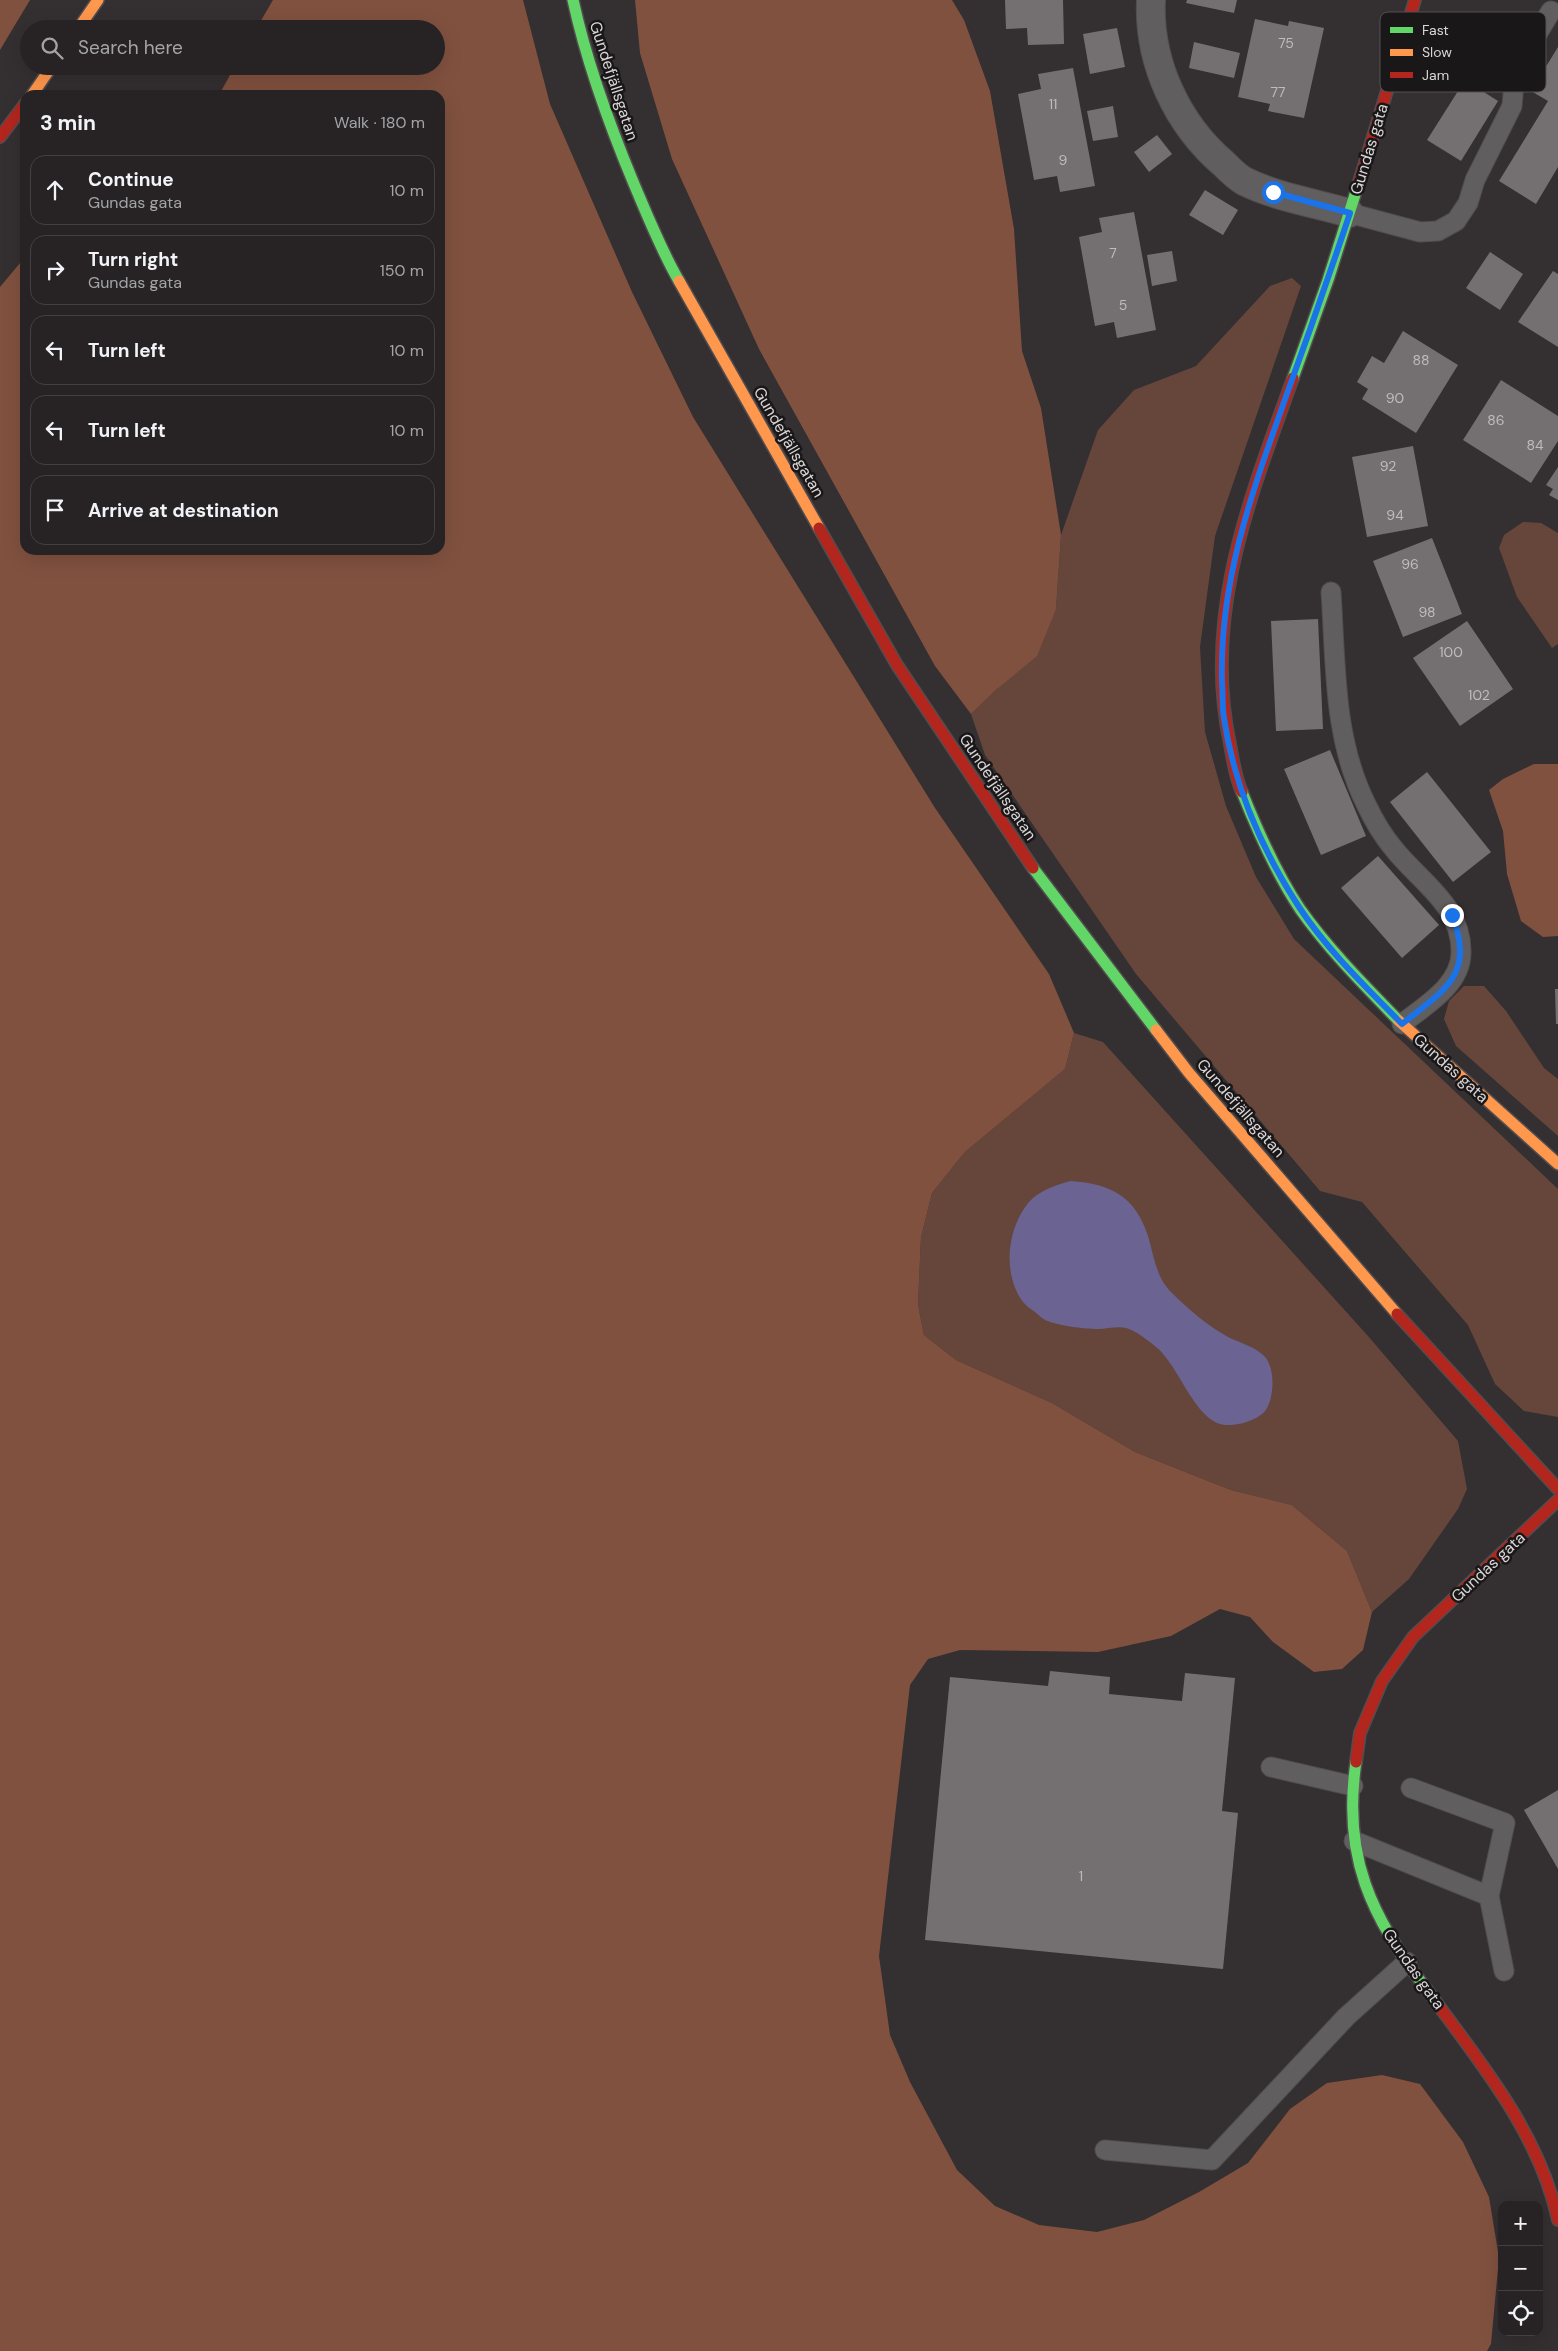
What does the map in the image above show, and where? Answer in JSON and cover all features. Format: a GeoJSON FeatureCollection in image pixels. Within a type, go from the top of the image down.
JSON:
{"type":"FeatureCollection","features":[{"type":"Feature","properties":{"kind":"street"},"geometry":{"type":"LineString","coordinates":[[84,20],[98,0]]}},
{"type":"Feature","properties":{"kind":"street","name":"Gundefjällsgatan"},"geometry":{"type":"LineString","coordinates":[[573,0],[582,40],[610,126],[662,252],[908,681],[1038,876],[1189,1073],[1378,1292],[1558,1488]]}},
{"type":"Feature","properties":{"kind":"street","name":"Gundas gata"},"geometry":{"type":"LineString","coordinates":[[1151,0],[1155,55],[1169,92],[1190,128],[1213,155],[1243,181],[1273,192],[1350,213]]}},
{"type":"Feature","properties":{"kind":"street","name":"Gundas gata"},"geometry":{"type":"LineString","coordinates":[[1411,12],[1415,0]]}},
{"type":"Feature","properties":{"kind":"street"},"geometry":{"type":"LineString","coordinates":[[35,90],[46,75]]}},
{"type":"Feature","properties":{"kind":"street","name":"Gundas gata"},"geometry":{"type":"LineString","coordinates":[[1387,92],[1328,280],[1247,507],[1229,582],[1221,654],[1224,717],[1238,783],[1264,846],[1295,900],[1345,966],[1402,1024],[1558,1164]]}},
{"type":"Feature","properties":{"kind":"street"},"geometry":{"type":"LineString","coordinates":[[0,137],[20,111]]}},
{"type":"Feature","properties":{"kind":"street","name":"Gundas gata"},"geometry":{"type":"LineString","coordinates":[[1558,1500],[1500,1557],[1413,1637],[1382,1681],[1360,1733],[1352,1795],[1354,1841],[1371,1901],[1396,1949],[1503,2092],[1534,2151],[1554,2201],[1558,2220]]}},
{"type":"Feature","properties":{"kind":"lane"},"geometry":{"type":"LineString","coordinates":[[1546,20],[1551,11]]}},
{"type":"Feature","properties":{"kind":"lane"},"geometry":{"type":"LineString","coordinates":[[1350,213],[1420,232],[1438,231],[1456,221],[1468,203],[1475,180],[1512,106],[1514,92]]}},
{"type":"Feature","properties":{"kind":"lane"},"geometry":{"type":"LineString","coordinates":[[1331,592],[1339,716],[1345,752],[1366,805],[1394,849],[1436,893],[1452,915],[1459,934],[1461,955],[1457,971],[1444,990],[1402,1024]]}},
{"type":"Feature","properties":{"kind":"lane"},"geometry":{"type":"LineString","coordinates":[[1271,1767],[1353,1786]]}},
{"type":"Feature","properties":{"kind":"lane"},"geometry":{"type":"LineString","coordinates":[[1411,1788],[1505,1823],[1489,1896],[1504,1971]]}},
{"type":"Feature","properties":{"kind":"lane"},"geometry":{"type":"LineString","coordinates":[[1354,1841],[1489,1896]]}},
{"type":"Feature","properties":{"kind":"lane"},"geometry":{"type":"LineString","coordinates":[[1105,2150],[1212,2160],[1346,2017],[1407,1962]]}},
{"type":"Feature","properties":{"kind":"shaded area"},"geometry":{"type":"Polygon","coordinates":[[[0,0],[30,0],[0,50],[0,0]]]}},
{"type":"Feature","properties":{"kind":"shaded area"},"geometry":{"type":"Polygon","coordinates":[[[273,0],[523,0],[550,104],[632,292],[693,417],[935,808],[1049,974],[1074,1033],[1065,1069],[965,1152],[932,1193],[921,1237],[918,1305],[924,1335],[956,1360],[1052,1403],[1135,1452],[1231,1490],[1292,1505],[1347,1551],[1372,1612],[1363,1650],[1342,1669],[1314,1672],[1273,1642],[1250,1617],[1220,1609],[1171,1636],[1098,1652],[960,1650],[928,1659],[910,1685],[879,1956],[890,2035],[910,2082],[957,2170],[995,2206],[1039,2225],[1097,2232],[1144,2220],[1199,2192],[1248,2163],[1290,2109],[1327,2083],[1382,2075],[1420,2084],[1463,2142],[1489,2197],[1498,2252],[1498,2269],[1491,2344],[1487,2351],[0,2351],[0,287],[20,263],[20,555],[445,555],[445,90],[222,90],[230,75],[445,75],[445,20],[261,20],[273,0]]]}},
{"type":"Feature","properties":{"kind":"shaded area"},"geometry":{"type":"Polygon","coordinates":[[[635,0],[952,0],[964,20],[990,91],[1014,229],[1022,351],[1041,408],[1061,535],[1056,609],[1037,656],[997,689],[971,714],[935,666],[759,349],[672,159],[640,53],[635,0]]]}},
{"type":"Feature","properties":{"kind":"shaded area"},"geometry":{"type":"Polygon","coordinates":[[[1292,278],[1301,286],[1215,536],[1200,647],[1205,732],[1226,806],[1256,877],[1294,939],[1558,1189],[1558,1417],[1524,1411],[1495,1384],[1468,1325],[1362,1202],[1320,1191],[1136,974],[985,755],[971,714],[997,689],[1056,609],[1061,535],[1098,430],[1134,390],[1196,366],[1270,286],[1292,278]]]}},
{"type":"Feature","properties":{"kind":"shaded area"},"geometry":{"type":"Polygon","coordinates":[[[1523,522],[1541,523],[1558,533],[1558,644],[1552,648],[1517,597],[1499,548],[1504,535],[1523,522]]]}},
{"type":"Feature","properties":{"kind":"shaded area"},"geometry":{"type":"Polygon","coordinates":[[[1534,764],[1558,764],[1558,936],[1543,937],[1521,921],[1507,874],[1503,831],[1489,790],[1503,779],[1534,764]]]}},
{"type":"Feature","properties":{"kind":"shaded area"},"geometry":{"type":"Polygon","coordinates":[[[1464,986],[1484,986],[1506,1011],[1544,1068],[1558,1079],[1558,1136],[1456,1046],[1444,1019],[1449,1001],[1464,986]]]}},
{"type":"Feature","properties":{"kind":"shaded area"},"geometry":{"type":"Polygon","coordinates":[[[1074,1033],[1103,1042],[1368,1336],[1458,1441],[1467,1489],[1458,1509],[1409,1579],[1372,1612],[1347,1551],[1292,1505],[1231,1490],[1135,1452],[1052,1403],[956,1360],[924,1335],[918,1305],[921,1237],[932,1193],[965,1152],[1065,1069],[1074,1033]]]}},
{"type":"Feature","properties":{"kind":"shaded area"},"geometry":{"type":"Polygon","coordinates":[[[1071,1181],[1098,1185],[1110,1189],[1128,1202],[1143,1222],[1156,1266],[1162,1281],[1167,1287],[1191,1311],[1213,1328],[1253,1348],[1266,1358],[1271,1369],[1272,1390],[1267,1408],[1260,1416],[1236,1424],[1225,1425],[1214,1422],[1196,1404],[1164,1355],[1138,1333],[1123,1327],[1098,1329],[1053,1323],[1043,1319],[1023,1302],[1016,1291],[1010,1265],[1010,1251],[1016,1225],[1029,1202],[1038,1194],[1048,1188],[1071,1181]]]}},
{"type":"Feature","properties":{"kind":"building"},"geometry":{"type":"Polygon","coordinates":[[[1005,0],[1063,0],[1064,44],[1028,45],[1027,28],[1006,29],[1005,0]]]}},
{"type":"Feature","properties":{"kind":"building"},"geometry":{"type":"Polygon","coordinates":[[[1187,0],[1237,0],[1234,13],[1186,3],[1187,0]]]}},
{"type":"Feature","properties":{"kind":"building"},"geometry":{"type":"Polygon","coordinates":[[[1255,19],[1288,26],[1289,21],[1324,28],[1304,118],[1268,111],[1270,104],[1238,97],[1255,19]]]}},
{"type":"Feature","properties":{"kind":"building"},"geometry":{"type":"Polygon","coordinates":[[[1117,28],[1125,67],[1090,74],[1083,34],[1117,28]]]}},
{"type":"Feature","properties":{"kind":"building"},"geometry":{"type":"Polygon","coordinates":[[[1194,42],[1240,53],[1234,78],[1189,68],[1194,42]]]}},
{"type":"Feature","properties":{"kind":"building"},"geometry":{"type":"Polygon","coordinates":[[[1558,47],[1558,167],[1536,204],[1499,181],[1548,101],[1533,92],[1546,92],[1546,67],[1558,47]]]}},
{"type":"Feature","properties":{"kind":"building"},"geometry":{"type":"Polygon","coordinates":[[[1073,68],[1095,186],[1060,192],[1057,176],[1034,180],[1018,94],[1041,89],[1038,74],[1073,68]]]}},
{"type":"Feature","properties":{"kind":"building"},"geometry":{"type":"Polygon","coordinates":[[[1457,92],[1484,92],[1498,101],[1461,161],[1427,140],[1457,92]]]}},
{"type":"Feature","properties":{"kind":"building"},"geometry":{"type":"Polygon","coordinates":[[[1113,106],[1118,137],[1093,141],[1087,111],[1113,106]]]}},
{"type":"Feature","properties":{"kind":"building"},"geometry":{"type":"Polygon","coordinates":[[[1157,135],[1172,154],[1149,172],[1134,152],[1157,135]]]}},
{"type":"Feature","properties":{"kind":"building"},"geometry":{"type":"Polygon","coordinates":[[[1205,190],[1238,210],[1223,235],[1189,215],[1205,190]]]}},
{"type":"Feature","properties":{"kind":"building"},"geometry":{"type":"Polygon","coordinates":[[[1134,212],[1156,330],[1117,338],[1114,322],[1095,326],[1079,237],[1102,232],[1099,218],[1134,212]]]}},
{"type":"Feature","properties":{"kind":"building"},"geometry":{"type":"Polygon","coordinates":[[[1172,251],[1177,281],[1152,286],[1147,255],[1172,251]]]}},
{"type":"Feature","properties":{"kind":"building"},"geometry":{"type":"Polygon","coordinates":[[[1490,252],[1523,274],[1500,310],[1466,288],[1490,252]]]}},
{"type":"Feature","properties":{"kind":"building"},"geometry":{"type":"Polygon","coordinates":[[[1553,271],[1558,274],[1558,347],[1518,322],[1553,271]]]}},
{"type":"Feature","properties":{"kind":"building"},"geometry":{"type":"Polygon","coordinates":[[[1403,331],[1458,365],[1416,433],[1362,399],[1368,389],[1357,382],[1372,356],[1384,363],[1403,331]]]}},
{"type":"Feature","properties":{"kind":"building"},"geometry":{"type":"Polygon","coordinates":[[[1501,380],[1558,416],[1558,441],[1531,483],[1463,440],[1501,380]]]}},
{"type":"Feature","properties":{"kind":"building"},"geometry":{"type":"Polygon","coordinates":[[[1413,446],[1428,526],[1367,537],[1352,457],[1413,446]]]}},
{"type":"Feature","properties":{"kind":"building"},"geometry":{"type":"Polygon","coordinates":[[[1558,467],[1558,500],[1549,495],[1553,489],[1546,485],[1558,467]]]}},
{"type":"Feature","properties":{"kind":"building"},"geometry":{"type":"Polygon","coordinates":[[[1432,538],[1462,614],[1403,637],[1373,561],[1432,538]]]}},
{"type":"Feature","properties":{"kind":"building"},"geometry":{"type":"Polygon","coordinates":[[[1318,619],[1323,729],[1276,731],[1271,621],[1318,619]]]}},
{"type":"Feature","properties":{"kind":"building"},"geometry":{"type":"Polygon","coordinates":[[[1467,621],[1513,689],[1460,726],[1413,658],[1467,621]]]}},
{"type":"Feature","properties":{"kind":"building"},"geometry":{"type":"Polygon","coordinates":[[[1330,750],[1366,836],[1321,855],[1284,769],[1330,750]]]}},
{"type":"Feature","properties":{"kind":"building"},"geometry":{"type":"Polygon","coordinates":[[[1427,772],[1491,852],[1453,882],[1390,802],[1427,772]]]}},
{"type":"Feature","properties":{"kind":"building"},"geometry":{"type":"Polygon","coordinates":[[[1378,856],[1439,925],[1402,958],[1341,888],[1378,856]]]}},
{"type":"Feature","properties":{"kind":"building"},"geometry":{"type":"Polygon","coordinates":[[[1555,989],[1558,989],[1558,1024],[1556,1024],[1555,989]]]}},
{"type":"Feature","properties":{"kind":"building"},"geometry":{"type":"Polygon","coordinates":[[[1050,1671],[1110,1677],[1109,1694],[1182,1701],[1185,1673],[1235,1678],[1222,1811],[1238,1813],[1223,1969],[925,1940],[950,1677],[1048,1686],[1050,1671]]]}},
{"type":"Feature","properties":{"kind":"building"},"geometry":{"type":"Polygon","coordinates":[[[1558,1790],[1558,1869],[1524,1810],[1558,1790]]]}},
{"type":"Feature","properties":{"kind":"traffic: fast"},"geometry":{"type":"LineString","coordinates":[[573,0],[599,94],[634,184],[666,257],[679,281]]}},
{"type":"Feature","properties":{"kind":"traffic: fast"},"geometry":{"type":"LineString","coordinates":[[1293,378],[1328,280],[1359,182]]}},
{"type":"Feature","properties":{"kind":"traffic: fast"},"geometry":{"type":"LineString","coordinates":[[1242,792],[1268,852],[1300,909],[1335,953],[1399,1021]]}},
{"type":"Feature","properties":{"kind":"traffic: fast"},"geometry":{"type":"LineString","coordinates":[[1033,868],[1156,1030]]}},
{"type":"Feature","properties":{"kind":"traffic: fast"},"geometry":{"type":"LineString","coordinates":[[1356,1762],[1353,1827],[1365,1884],[1390,1937],[1427,1990]]}},
{"type":"Feature","properties":{"kind":"traffic: slow"},"geometry":{"type":"LineString","coordinates":[[84,20],[98,0]]}},
{"type":"Feature","properties":{"kind":"traffic: slow"},"geometry":{"type":"LineString","coordinates":[[35,90],[46,75]]}},
{"type":"Feature","properties":{"kind":"traffic: slow"},"geometry":{"type":"LineString","coordinates":[[679,281],[819,528]]}},
{"type":"Feature","properties":{"kind":"traffic: slow"},"geometry":{"type":"LineString","coordinates":[[1399,1021],[1558,1164]]}},
{"type":"Feature","properties":{"kind":"traffic: slow"},"geometry":{"type":"LineString","coordinates":[[1156,1030],[1189,1073],[1397,1314]]}},
{"type":"Feature","properties":{"kind":"traffic: jam"},"geometry":{"type":"LineString","coordinates":[[1411,12],[1415,0]]}},
{"type":"Feature","properties":{"kind":"traffic: jam"},"geometry":{"type":"LineString","coordinates":[[1359,182],[1387,92]]}},
{"type":"Feature","properties":{"kind":"traffic: jam"},"geometry":{"type":"LineString","coordinates":[[0,137],[20,111]]}},
{"type":"Feature","properties":{"kind":"traffic: jam"},"geometry":{"type":"LineString","coordinates":[[1242,792],[1233,762],[1223,696],[1222,649],[1226,603],[1247,513],[1293,378]]}},
{"type":"Feature","properties":{"kind":"traffic: jam"},"geometry":{"type":"LineString","coordinates":[[819,528],[897,665],[1033,868]]}},
{"type":"Feature","properties":{"kind":"traffic: jam"},"geometry":{"type":"LineString","coordinates":[[1397,1314],[1558,1489]]}},
{"type":"Feature","properties":{"kind":"traffic: jam"},"geometry":{"type":"LineString","coordinates":[[1356,1762],[1360,1733],[1382,1681],[1413,1637],[1558,1500]]}},
{"type":"Feature","properties":{"kind":"traffic: jam"},"geometry":{"type":"LineString","coordinates":[[1427,1990],[1486,2071],[1522,2127],[1537,2157],[1549,2188],[1558,2220]]}},
{"type":"Feature","properties":{"kind":"route"},"geometry":{"type":"LineString","coordinates":[[1273,192],[1350,213],[1247,507],[1229,582],[1221,654],[1224,717],[1238,783],[1264,846],[1300,908],[1345,966],[1402,1024],[1444,990],[1457,971],[1461,955],[1459,934],[1452,915]]}}]}
